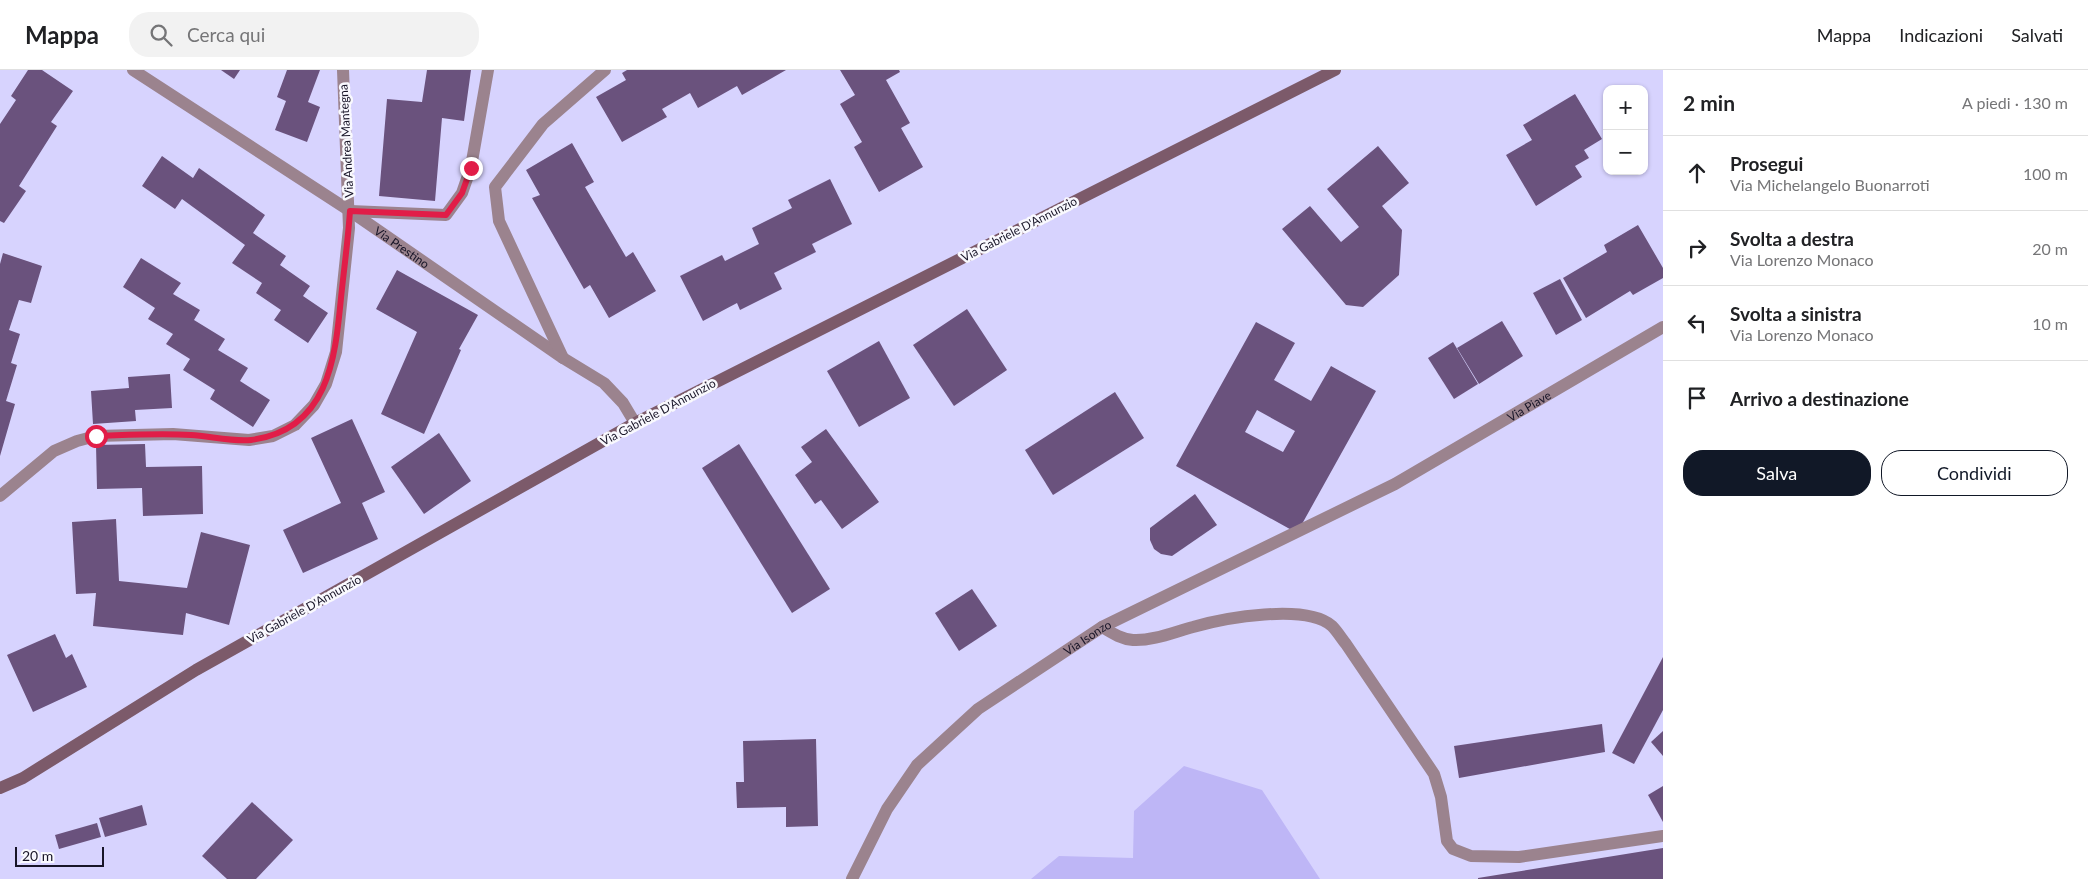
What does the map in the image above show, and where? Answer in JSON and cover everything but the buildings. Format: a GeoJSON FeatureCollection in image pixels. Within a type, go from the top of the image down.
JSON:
{"type":"FeatureCollection","features":[{"type":"Feature","properties":{"kind":"main road","name":"Via Gabriele D'Annunzio"},"geometry":{"type":"LineString","coordinates":[[0,788],[23,778],[196,670],[635,422],[1335,70]]}},
{"type":"Feature","properties":{"kind":"street","name":"Via Prestino"},"geometry":{"type":"LineString","coordinates":[[133,70],[350,211],[563,358],[604,383],[623,403],[635,422]]}},
{"type":"Feature","properties":{"kind":"street","name":"Via Andrea Mantegna"},"geometry":{"type":"LineString","coordinates":[[0,496],[54,451],[83,439],[96,436],[173,434],[249,440],[273,436],[295,424],[314,405],[326,384],[336,352],[350,211],[343,70]]}},
{"type":"Feature","properties":{"kind":"street"},"geometry":{"type":"LineString","coordinates":[[350,211],[446,215],[462,193],[471,168],[488,70]]}},
{"type":"Feature","properties":{"kind":"street"},"geometry":{"type":"LineString","coordinates":[[563,358],[499,221],[495,186],[543,124],[605,70]]}},
{"type":"Feature","properties":{"kind":"street","name":"Via Piave"},"geometry":{"type":"LineString","coordinates":[[1395,484],[1663,327]]}},
{"type":"Feature","properties":{"kind":"street","name":"Via Isonzo"},"geometry":{"type":"LineString","coordinates":[[852,879],[887,809],[917,765],[978,709],[1102,626],[1395,484]]}},
{"type":"Feature","properties":{"kind":"street"},"geometry":{"type":"LineString","coordinates":[[1102,626],[1121,638],[1134,640],[1151,639],[1216,620],[1286,613],[1315,618],[1331,626],[1346,644],[1434,774],[1441,796],[1447,841],[1453,849],[1471,856],[1519,857],[1663,836]]}},
{"type":"Feature","properties":{"kind":"shaded area"},"geometry":{"type":"Polygon","coordinates":[[[1184,766],[1262,790],[1320,879],[1031,879],[1059,856],[1133,858],[1134,811],[1184,766]]]}},
{"type":"Feature","properties":{"kind":"route"},"geometry":{"type":"LineString","coordinates":[[96,436],[173,434],[249,440],[273,436],[295,424],[314,405],[326,384],[336,352],[350,211],[446,215],[462,193],[471,168]]}}]}
